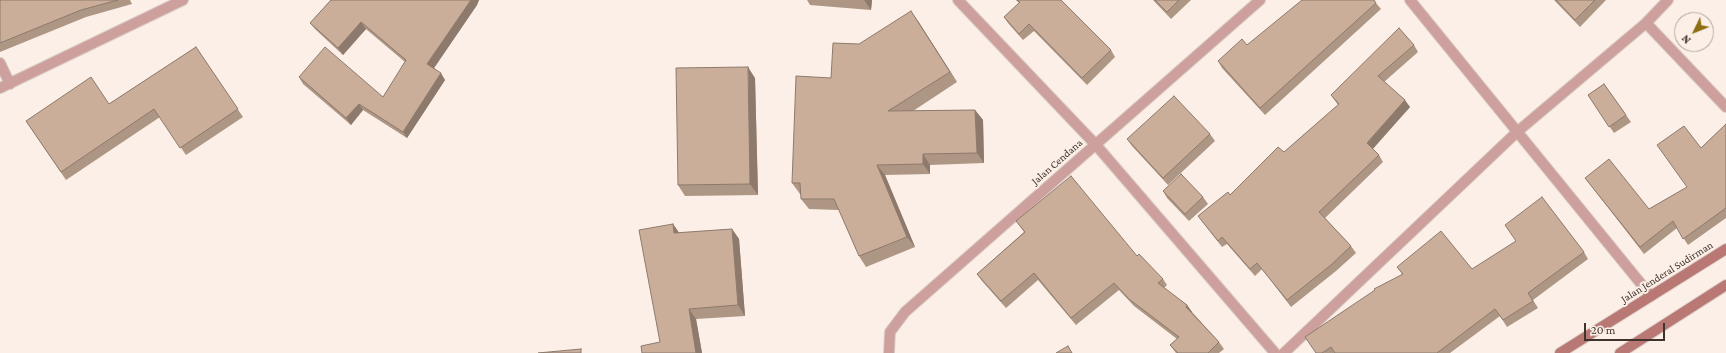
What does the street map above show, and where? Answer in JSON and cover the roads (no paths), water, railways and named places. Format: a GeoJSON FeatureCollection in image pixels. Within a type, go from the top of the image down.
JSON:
{"type":"FeatureCollection","features":[{"type":"Feature","properties":{"kind":"main road","name":"Jalan Jenderal Sudirman"},"geometry":{"type":"LineString","coordinates":[[1566,352],[1726,249]]}},
{"type":"Feature","properties":{"kind":"main road"},"geometry":{"type":"LineString","coordinates":[[1620,353],[1726,285]]}},
{"type":"Feature","properties":{"kind":"street"},"geometry":{"type":"LineString","coordinates":[[0,88],[182,0]]}},
{"type":"Feature","properties":{"kind":"street"},"geometry":{"type":"LineString","coordinates":[[958,0],[1096,145],[1275,353]]}},
{"type":"Feature","properties":{"kind":"street","name":"Jalan Cendana"},"geometry":{"type":"LineString","coordinates":[[889,353],[890,332],[904,312],[1260,0]]}},
{"type":"Feature","properties":{"kind":"street"},"geometry":{"type":"LineString","coordinates":[[1410,0],[1651,296]]}},
{"type":"Feature","properties":{"kind":"street"},"geometry":{"type":"LineString","coordinates":[[1284,353],[1517,132],[1646,23],[1668,0]]}},
{"type":"Feature","properties":{"kind":"street"},"geometry":{"type":"LineString","coordinates":[[1646,23],[1726,107]]}},
{"type":"Feature","properties":{"kind":"street"},"geometry":{"type":"LineString","coordinates":[[0,63],[10,84]]}}]}
